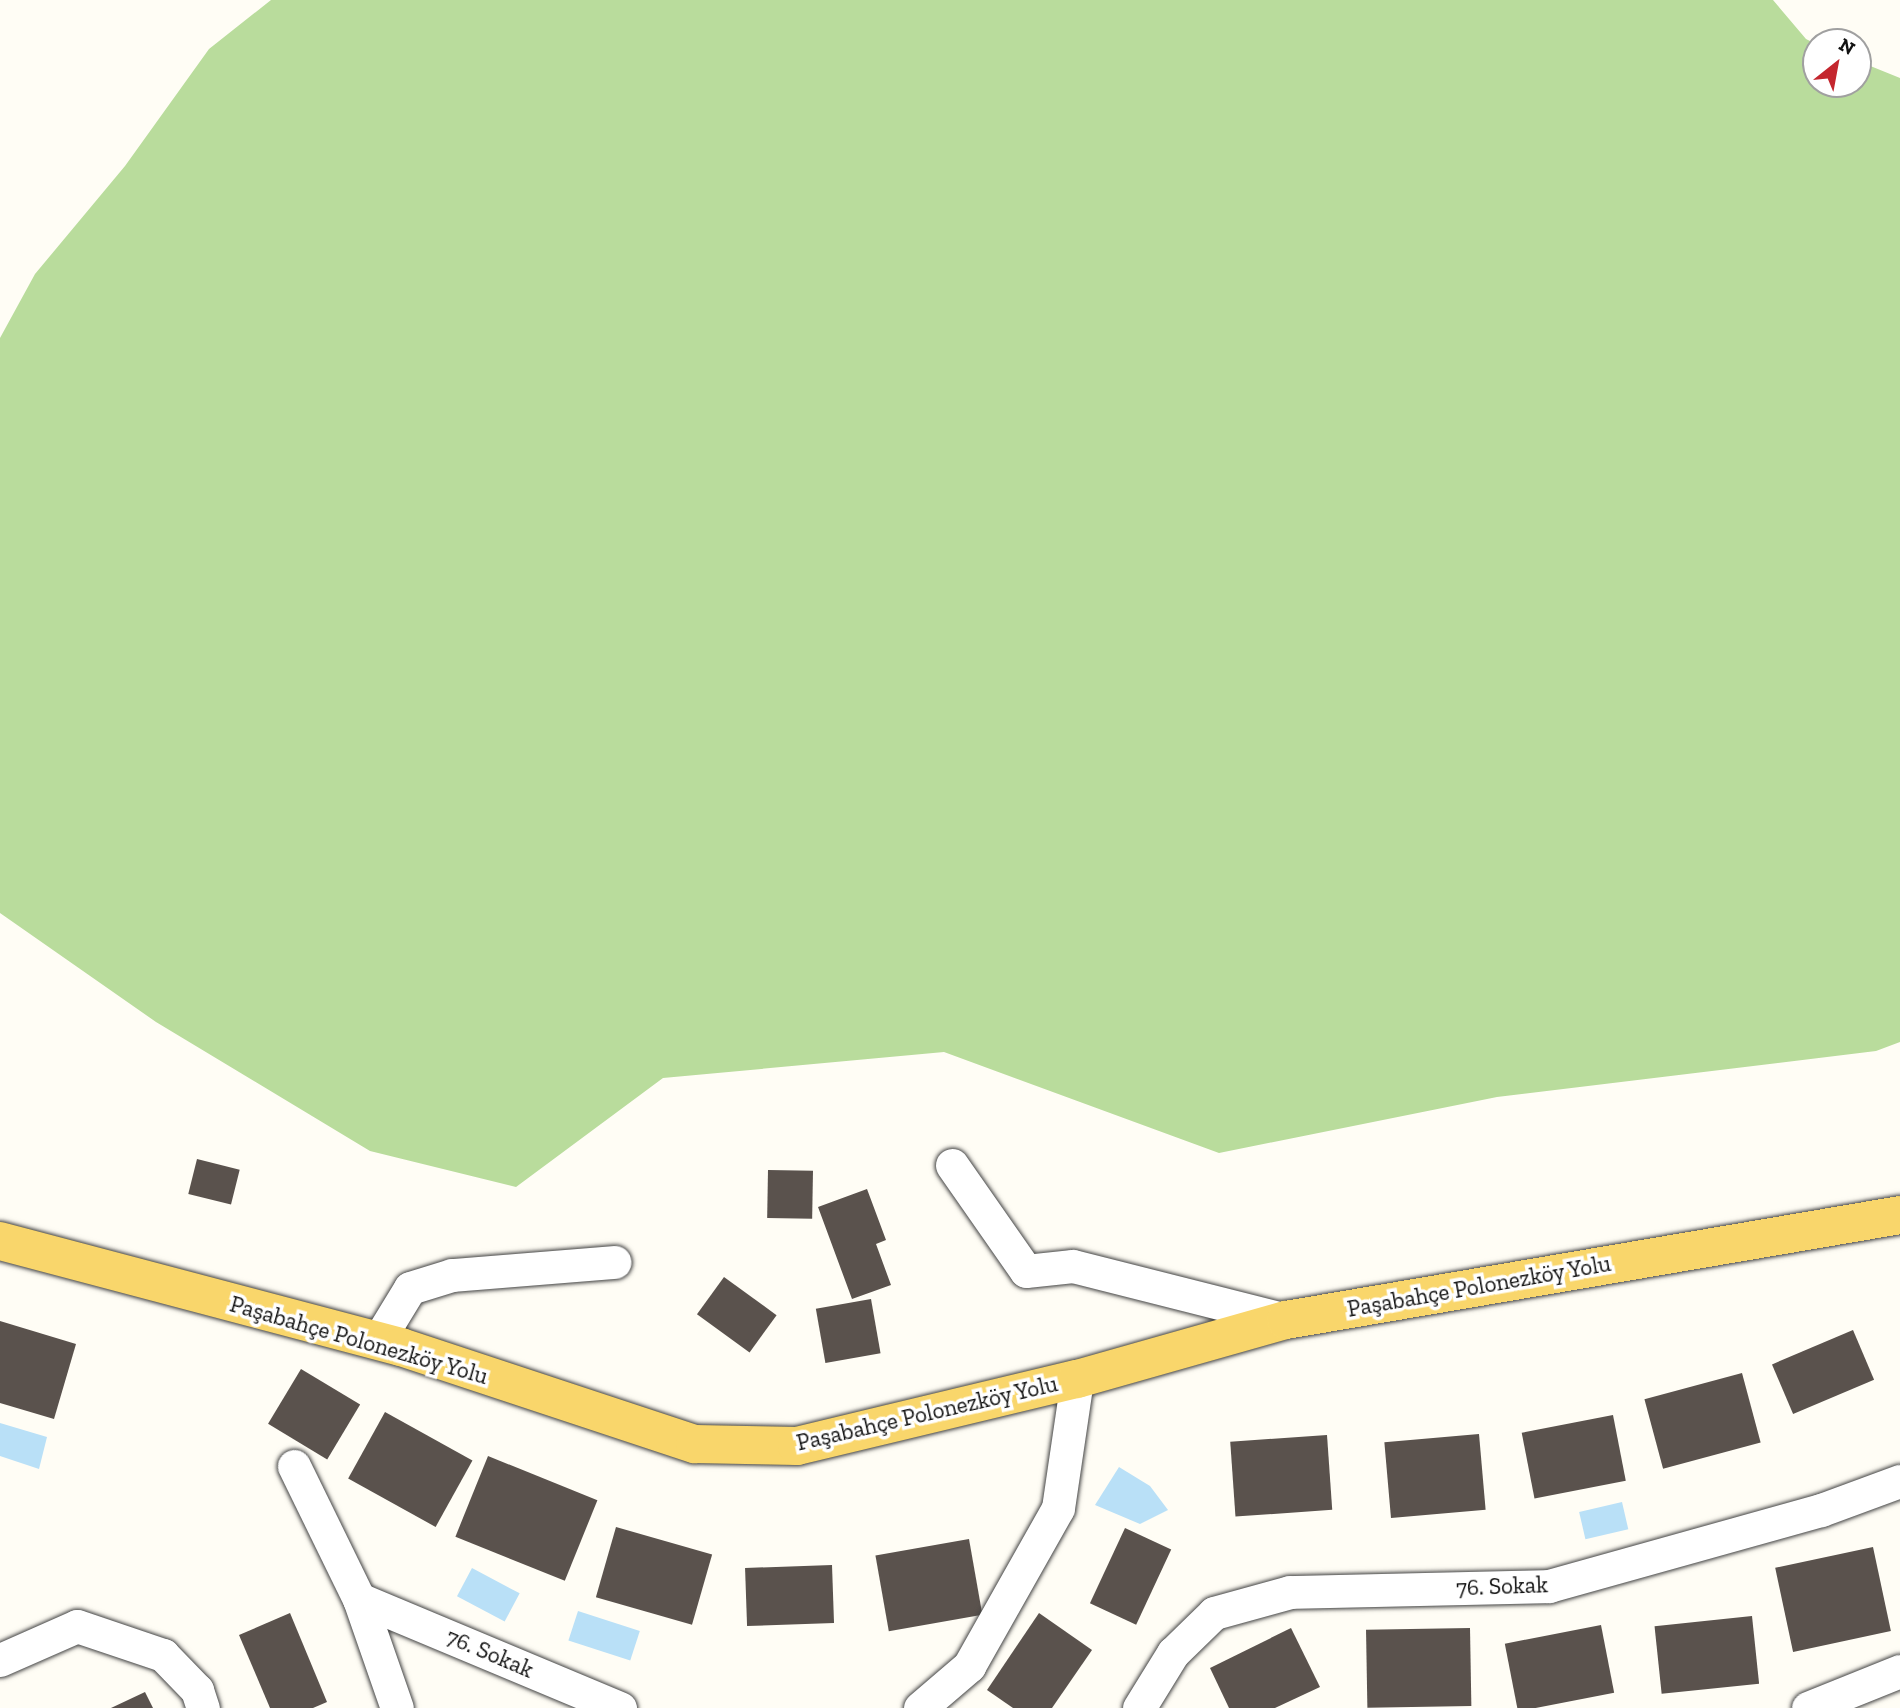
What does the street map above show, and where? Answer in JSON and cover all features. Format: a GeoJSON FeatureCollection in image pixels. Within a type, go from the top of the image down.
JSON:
{"type":"FeatureCollection","features":[{"type":"Feature","properties":{"kind":"main road","name":"Paşabahçe Polonezköy Yolu"},"geometry":{"type":"LineString","coordinates":[[0,1241],[377,1342],[695,1444],[797,1446],[1077,1379],[1286,1320],[1889,1214]]}},
{"type":"Feature","properties":{"kind":"street"},"geometry":{"type":"LineString","coordinates":[[952,1165],[1026,1271],[1073,1266],[1286,1320]]}},
{"type":"Feature","properties":{"kind":"street"},"geometry":{"type":"LineString","coordinates":[[377,1342],[410,1288],[452,1275],[614,1262]]}},
{"type":"Feature","properties":{"kind":"street"},"geometry":{"type":"LineString","coordinates":[[920,1708],[969,1666],[1058,1508],[1077,1379]]}},
{"type":"Feature","properties":{"kind":"street"},"geometry":{"type":"LineString","coordinates":[[294,1466],[359,1599],[397,1708]]}},
{"type":"Feature","properties":{"kind":"street","name":"76. Sokak"},"geometry":{"type":"LineString","coordinates":[[1139,1708],[1173,1653],[1214,1613],[1290,1592],[1549,1586],[1821,1510],[1900,1482]]}},
{"type":"Feature","properties":{"kind":"street","name":"76. Sokak"},"geometry":{"type":"LineString","coordinates":[[359,1599],[620,1708]]}},
{"type":"Feature","properties":{"kind":"street"},"geometry":{"type":"LineString","coordinates":[[0,1660],[77,1626],[163,1655],[197,1690],[202,1708]]}},
{"type":"Feature","properties":{"kind":"street"},"geometry":{"type":"LineString","coordinates":[[1808,1708],[1900,1671]]}},
{"type":"Feature","properties":{"kind":"green space"},"geometry":{"type":"Polygon","coordinates":[[[271,0],[1773,0],[1802,34],[1802,98],[1872,98],[1872,67],[1900,78],[1900,1042],[1876,1051],[1497,1097],[1219,1153],[944,1052],[663,1078],[516,1187],[370,1151],[156,1022],[0,913],[0,338],[35,274],[125,166],[209,49],[271,0]]]}},
{"type":"Feature","properties":{"kind":"water"},"geometry":{"type":"Polygon","coordinates":[[[0,1423],[47,1437],[39,1469],[0,1456],[0,1423]]]}},
{"type":"Feature","properties":{"kind":"water"},"geometry":{"type":"Polygon","coordinates":[[[1119,1467],[1150,1486],[1168,1510],[1140,1524],[1095,1505],[1119,1467]]]}},
{"type":"Feature","properties":{"kind":"water"},"geometry":{"type":"Polygon","coordinates":[[[1622,1502],[1628,1529],[1585,1539],[1579,1512],[1622,1502]]]}},
{"type":"Feature","properties":{"kind":"water"},"geometry":{"type":"Polygon","coordinates":[[[472,1568],[520,1593],[505,1622],[457,1596],[472,1568]]]}},
{"type":"Feature","properties":{"kind":"water"},"geometry":{"type":"Polygon","coordinates":[[[578,1611],[640,1631],[630,1661],[568,1640],[578,1611]]]}},
{"type":"Feature","properties":{"kind":"building"},"geometry":{"type":"Polygon","coordinates":[[[197,1159],[240,1170],[231,1205],[188,1194],[197,1159]]]}},
{"type":"Feature","properties":{"kind":"building"},"geometry":{"type":"Polygon","coordinates":[[[768,1170],[813,1171],[812,1219],[767,1218],[768,1170]]]}},
{"type":"Feature","properties":{"kind":"building"},"geometry":{"type":"Polygon","coordinates":[[[867,1189],[886,1240],[876,1244],[891,1285],[852,1299],[818,1207],[867,1189]]]}},
{"type":"Feature","properties":{"kind":"building"},"geometry":{"type":"Polygon","coordinates":[[[724,1277],[777,1315],[750,1352],[697,1314],[724,1277]]]}},
{"type":"Feature","properties":{"kind":"building"},"geometry":{"type":"Polygon","coordinates":[[[871,1299],[881,1353],[825,1363],[816,1309],[871,1299]]]}},
{"type":"Feature","properties":{"kind":"building"},"geometry":{"type":"Polygon","coordinates":[[[0,1321],[76,1344],[54,1419],[0,1403],[0,1321]]]}},
{"type":"Feature","properties":{"kind":"building"},"geometry":{"type":"Polygon","coordinates":[[[1853,1330],[1874,1380],[1793,1414],[1772,1364],[1853,1330]]]}},
{"type":"Feature","properties":{"kind":"building"},"geometry":{"type":"Polygon","coordinates":[[[301,1369],[360,1405],[327,1459],[268,1424],[301,1369]]]}},
{"type":"Feature","properties":{"kind":"building"},"geometry":{"type":"Polygon","coordinates":[[[1742,1373],[1761,1443],[1663,1469],[1644,1399],[1742,1373]]]}},
{"type":"Feature","properties":{"kind":"building"},"geometry":{"type":"Polygon","coordinates":[[[385,1412],[472,1460],[436,1527],[348,1478],[385,1412]]]}},
{"type":"Feature","properties":{"kind":"building"},"geometry":{"type":"Polygon","coordinates":[[[1613,1415],[1626,1481],[1534,1499],[1522,1433],[1613,1415]]]}},
{"type":"Feature","properties":{"kind":"building"},"geometry":{"type":"Polygon","coordinates":[[[1479,1434],[1486,1510],[1391,1518],[1384,1442],[1479,1434]]]}},
{"type":"Feature","properties":{"kind":"building"},"geometry":{"type":"Polygon","coordinates":[[[1327,1435],[1332,1510],[1235,1517],[1230,1442],[1327,1435]]]}},
{"type":"Feature","properties":{"kind":"building"},"geometry":{"type":"Polygon","coordinates":[[[488,1456],[597,1500],[565,1581],[455,1537],[488,1456]]]}},
{"type":"Feature","properties":{"kind":"building"},"geometry":{"type":"Polygon","coordinates":[[[616,1527],[712,1555],[692,1625],[596,1597],[616,1527]]]}},
{"type":"Feature","properties":{"kind":"building"},"geometry":{"type":"Polygon","coordinates":[[[1125,1528],[1171,1550],[1136,1625],[1090,1603],[1125,1528]]]}},
{"type":"Feature","properties":{"kind":"building"},"geometry":{"type":"Polygon","coordinates":[[[969,1539],[982,1615],[889,1631],[875,1555],[969,1539]]]}},
{"type":"Feature","properties":{"kind":"building"},"geometry":{"type":"Polygon","coordinates":[[[1873,1547],[1891,1631],[1793,1652],[1775,1568],[1873,1547]]]}},
{"type":"Feature","properties":{"kind":"building"},"geometry":{"type":"Polygon","coordinates":[[[832,1565],[834,1623],[747,1626],[745,1568],[832,1565]]]}},
{"type":"Feature","properties":{"kind":"building"},"geometry":{"type":"Polygon","coordinates":[[[290,1613],[327,1702],[313,1708],[270,1708],[239,1635],[290,1613]]]}},
{"type":"Feature","properties":{"kind":"building"},"geometry":{"type":"Polygon","coordinates":[[[1039,1613],[1092,1650],[1052,1708],[1013,1708],[987,1690],[1039,1613]]]}},
{"type":"Feature","properties":{"kind":"building"},"geometry":{"type":"Polygon","coordinates":[[[1752,1616],[1759,1684],[1662,1694],[1655,1626],[1752,1616]]]}},
{"type":"Feature","properties":{"kind":"building"},"geometry":{"type":"Polygon","coordinates":[[[1601,1625],[1614,1693],[1536,1708],[1517,1708],[1505,1644],[1601,1625]]]}},
{"type":"Feature","properties":{"kind":"building"},"geometry":{"type":"Polygon","coordinates":[[[1291,1628],[1320,1687],[1275,1708],[1229,1708],[1210,1668],[1291,1628]]]}},
{"type":"Feature","properties":{"kind":"building"},"geometry":{"type":"Polygon","coordinates":[[[1470,1628],[1471,1706],[1367,1708],[1366,1630],[1470,1628]]]}},
{"type":"Feature","properties":{"kind":"building"},"geometry":{"type":"Polygon","coordinates":[[[145,1692],[153,1708],[111,1708],[145,1692]]]}}]}
